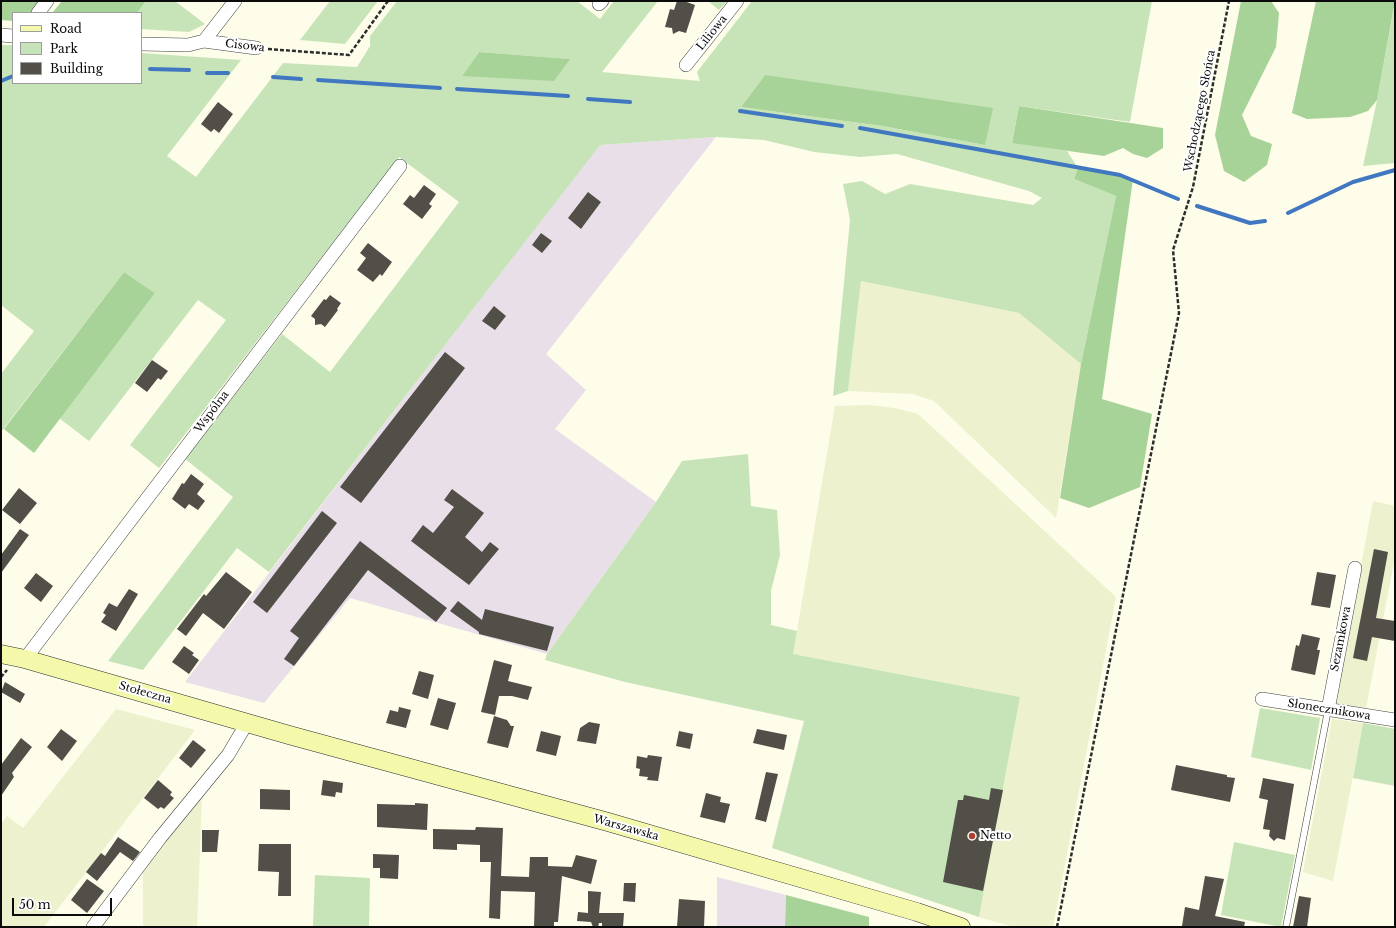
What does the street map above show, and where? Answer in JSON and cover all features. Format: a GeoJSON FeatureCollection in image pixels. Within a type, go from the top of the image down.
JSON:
{"type":"FeatureCollection","features":[{"type":"Feature","properties":{"kind":"main road","name":"Stołeczna"},"geometry":{"type":"LineString","coordinates":[[1,654],[25,659],[289,735]]}},
{"type":"Feature","properties":{"kind":"main road","name":"Warszawska"},"geometry":{"type":"LineString","coordinates":[[289,735],[608,822],[917,912],[961,927]]}},
{"type":"Feature","properties":{"kind":"street"},"geometry":{"type":"LineString","coordinates":[[39,12],[46,1]]}},
{"type":"Feature","properties":{"kind":"street"},"geometry":{"type":"LineString","coordinates":[[204,41],[235,1]]}},
{"type":"Feature","properties":{"kind":"street","name":"Liliowa"},"geometry":{"type":"LineString","coordinates":[[686,65],[737,1]]}},
{"type":"Feature","properties":{"kind":"street"},"geometry":{"type":"LineString","coordinates":[[1,35],[12,36]]}},
{"type":"Feature","properties":{"kind":"street","name":"Cisowa"},"geometry":{"type":"LineString","coordinates":[[142,44],[188,45],[204,41],[256,48]]}},
{"type":"Feature","properties":{"kind":"street","name":"Wspólna"},"geometry":{"type":"LineString","coordinates":[[25,659],[400,166]]}},
{"type":"Feature","properties":{"kind":"street","name":"Sezamkowa"},"geometry":{"type":"LineString","coordinates":[[1328,710],[1355,568]]}},
{"type":"Feature","properties":{"kind":"street","name":"Słonecznikowa"},"geometry":{"type":"LineString","coordinates":[[1262,699],[1395,720]]}},
{"type":"Feature","properties":{"kind":"street"},"geometry":{"type":"LineString","coordinates":[[93,927],[160,838],[228,755],[247,723]]}},
{"type":"Feature","properties":{"kind":"lane"},"geometry":{"type":"LineString","coordinates":[[1286,927],[1328,710]]}},
{"type":"Feature","properties":{"kind":"path","name":"Cisowa"},"geometry":{"type":"LineString","coordinates":[[256,48],[349,55],[388,1]]}},
{"type":"Feature","properties":{"kind":"path","name":"Wschodzącego Słońca"},"geometry":{"type":"LineString","coordinates":[[1057,927],[1179,313],[1173,250],[1193,187],[1229,1]]}},
{"type":"Feature","properties":{"kind":"shaded area"},"geometry":{"type":"Polygon","coordinates":[[[716,137],[546,354],[586,390],[555,429],[656,502],[547,654],[350,598],[264,703],[185,682],[599,145],[716,137]]]}},
{"type":"Feature","properties":{"kind":"shaded area"},"geometry":{"type":"Polygon","coordinates":[[[717,877],[786,895],[785,927],[717,927],[717,877]]]}},
{"type":"Feature","properties":{"kind":"green space"},"geometry":{"type":"Polygon","coordinates":[[[1,1],[43,1],[35,12],[12,12],[12,21],[1,20],[1,1]]]}},
{"type":"Feature","properties":{"kind":"green space"},"geometry":{"type":"Polygon","coordinates":[[[62,1],[146,1],[138,12],[53,12],[62,1]]]}},
{"type":"Feature","properties":{"kind":"green space"},"geometry":{"type":"Polygon","coordinates":[[[146,1],[175,1],[205,24],[189,32],[142,29],[142,12],[138,12],[146,1]]]}},
{"type":"Feature","properties":{"kind":"green space"},"geometry":{"type":"Polygon","coordinates":[[[330,1],[378,1],[345,44],[300,40],[330,1]]]}},
{"type":"Feature","properties":{"kind":"green space"},"geometry":{"type":"Polygon","coordinates":[[[397,1],[577,1],[600,19],[614,1],[658,1],[602,72],[700,81],[697,72],[752,1],[1152,1],[1130,122],[1019,106],[1012,142],[1067,151],[1078,168],[1074,179],[1116,196],[1081,364],[1019,313],[861,281],[848,391],[833,396],[850,220],[843,184],[862,181],[885,194],[910,184],[1033,205],[1042,198],[1029,191],[897,154],[860,157],[814,152],[764,140],[716,137],[600,145],[269,572],[237,548],[143,670],[108,661],[233,497],[185,459],[282,334],[330,372],[459,202],[399,157],[159,468],[130,445],[226,320],[198,300],[89,441],[59,418],[155,293],[124,272],[1,432],[1,374],[34,331],[1,305],[1,45],[12,45],[12,84],[142,84],[142,53],[241,60],[167,156],[196,177],[283,63],[357,67],[370,46],[370,36],[397,1]],[[479,52],[462,76],[562,69],[569,59],[479,52]],[[765,75],[741,107],[882,126],[985,145],[765,75]]]}},
{"type":"Feature","properties":{"kind":"green space"},"geometry":{"type":"Polygon","coordinates":[[[708,1],[727,1],[719,10],[708,1]]]}},
{"type":"Feature","properties":{"kind":"green space"},"geometry":{"type":"Polygon","coordinates":[[[1241,1],[1271,1],[1279,13],[1276,47],[1242,115],[1251,136],[1272,144],[1267,165],[1244,182],[1224,171],[1215,135],[1241,1]]]}},
{"type":"Feature","properties":{"kind":"green space"},"geometry":{"type":"Polygon","coordinates":[[[1316,1],[1395,1],[1377,100],[1368,111],[1350,117],[1307,119],[1292,113],[1316,1]]]}},
{"type":"Feature","properties":{"kind":"green space"},"geometry":{"type":"Polygon","coordinates":[[[1395,2],[1395,163],[1363,166],[1377,100],[1395,2]]]}},
{"type":"Feature","properties":{"kind":"green space"},"geometry":{"type":"Polygon","coordinates":[[[479,52],[570,59],[554,81],[462,76],[479,52]]]}},
{"type":"Feature","properties":{"kind":"green space"},"geometry":{"type":"Polygon","coordinates":[[[765,75],[993,108],[985,145],[882,126],[741,107],[765,75]]]}},
{"type":"Feature","properties":{"kind":"green space"},"geometry":{"type":"Polygon","coordinates":[[[1019,106],[1163,128],[1163,148],[1147,158],[1133,154],[1123,148],[1104,156],[1012,143],[1019,106]]]}},
{"type":"Feature","properties":{"kind":"green space"},"geometry":{"type":"Polygon","coordinates":[[[1078,168],[1133,179],[1102,399],[1152,414],[1140,487],[1089,508],[1060,498],[1081,364],[1116,196],[1074,179],[1078,168]]]}},
{"type":"Feature","properties":{"kind":"green space"},"geometry":{"type":"Polygon","coordinates":[[[124,272],[155,293],[34,453],[4,429],[124,272]]]}},
{"type":"Feature","properties":{"kind":"green space"},"geometry":{"type":"Polygon","coordinates":[[[861,281],[1019,313],[1081,364],[1056,518],[934,401],[913,394],[848,391],[861,281]]]}},
{"type":"Feature","properties":{"kind":"green space"},"geometry":{"type":"Polygon","coordinates":[[[868,405],[895,408],[918,414],[1116,597],[1053,927],[1013,927],[979,917],[1020,697],[793,654],[835,406],[868,405]]]}},
{"type":"Feature","properties":{"kind":"green space"},"geometry":{"type":"Polygon","coordinates":[[[748,454],[751,506],[777,510],[780,555],[771,591],[771,625],[797,631],[793,654],[1020,697],[979,917],[772,848],[804,721],[625,682],[545,660],[547,654],[656,502],[682,461],[748,454]]]}},
{"type":"Feature","properties":{"kind":"green space"},"geometry":{"type":"Polygon","coordinates":[[[1373,501],[1395,506],[1395,557],[1366,708],[1335,704],[1373,501]]]}},
{"type":"Feature","properties":{"kind":"green space"},"geometry":{"type":"Polygon","coordinates":[[[1260,708],[1320,718],[1311,770],[1251,757],[1260,708]]]}},
{"type":"Feature","properties":{"kind":"green space"},"geometry":{"type":"Polygon","coordinates":[[[116,709],[195,730],[44,927],[1,927],[1,824],[7,816],[23,828],[116,709]]]}},
{"type":"Feature","properties":{"kind":"green space"},"geometry":{"type":"Polygon","coordinates":[[[1332,719],[1363,723],[1333,881],[1303,872],[1332,719]]]}},
{"type":"Feature","properties":{"kind":"green space"},"geometry":{"type":"Polygon","coordinates":[[[1363,723],[1395,729],[1395,786],[1353,778],[1363,723]]]}},
{"type":"Feature","properties":{"kind":"green space"},"geometry":{"type":"Polygon","coordinates":[[[202,795],[197,927],[143,927],[143,870],[202,795]]]}},
{"type":"Feature","properties":{"kind":"green space"},"geometry":{"type":"Polygon","coordinates":[[[1234,842],[1295,855],[1281,927],[1221,915],[1234,842]]]}},
{"type":"Feature","properties":{"kind":"green space"},"geometry":{"type":"Polygon","coordinates":[[[315,875],[370,878],[369,927],[313,927],[315,875]]]}},
{"type":"Feature","properties":{"kind":"green space"},"geometry":{"type":"Polygon","coordinates":[[[786,895],[869,917],[869,927],[785,927],[786,895]]]}},
{"type":"Feature","properties":{"kind":"building"},"geometry":{"type":"Polygon","coordinates":[[[677,1],[684,1],[695,5],[686,33],[679,31],[673,34],[672,28],[665,27],[670,9],[674,10],[677,1]]]}},
{"type":"Feature","properties":{"kind":"building"},"geometry":{"type":"Polygon","coordinates":[[[218,102],[233,114],[219,133],[214,129],[211,132],[201,124],[218,102]]]}},
{"type":"Feature","properties":{"kind":"building"},"geometry":{"type":"Polygon","coordinates":[[[424,185],[436,194],[429,204],[432,206],[422,219],[403,204],[410,195],[414,198],[424,185]]]}},
{"type":"Feature","properties":{"kind":"building"},"geometry":{"type":"Polygon","coordinates":[[[588,192],[601,202],[581,229],[568,218],[588,192]]]}},
{"type":"Feature","properties":{"kind":"building"},"geometry":{"type":"Polygon","coordinates":[[[541,233],[552,241],[542,253],[532,245],[541,233]]]}},
{"type":"Feature","properties":{"kind":"building"},"geometry":{"type":"Polygon","coordinates":[[[368,243],[392,262],[382,276],[380,274],[373,282],[357,270],[366,258],[360,253],[368,243]]]}},
{"type":"Feature","properties":{"kind":"building"},"geometry":{"type":"Polygon","coordinates":[[[330,295],[341,303],[337,309],[338,310],[325,327],[321,324],[315,325],[315,319],[311,316],[324,299],[326,300],[330,295]]]}},
{"type":"Feature","properties":{"kind":"building"},"geometry":{"type":"Polygon","coordinates":[[[494,306],[506,316],[495,330],[482,321],[494,306]]]}},
{"type":"Feature","properties":{"kind":"building"},"geometry":{"type":"Polygon","coordinates":[[[445,352],[465,368],[361,503],[340,487],[445,352]]]}},
{"type":"Feature","properties":{"kind":"building"},"geometry":{"type":"Polygon","coordinates":[[[152,360],[168,371],[161,380],[158,378],[147,392],[135,383],[152,360]]]}},
{"type":"Feature","properties":{"kind":"building"},"geometry":{"type":"Polygon","coordinates":[[[191,474],[204,484],[197,494],[205,501],[198,510],[189,504],[185,509],[172,499],[182,483],[184,484],[191,474]]]}},
{"type":"Feature","properties":{"kind":"building"},"geometry":{"type":"Polygon","coordinates":[[[19,488],[37,503],[20,524],[2,510],[19,488]]]}},
{"type":"Feature","properties":{"kind":"building"},"geometry":{"type":"Polygon","coordinates":[[[452,489],[484,513],[465,537],[482,552],[490,542],[499,549],[469,585],[411,541],[423,525],[433,533],[454,507],[444,500],[452,489]]]}},
{"type":"Feature","properties":{"kind":"building"},"geometry":{"type":"Polygon","coordinates":[[[322,511],[337,523],[267,613],[253,602],[322,511]]]}},
{"type":"Feature","properties":{"kind":"building"},"geometry":{"type":"Polygon","coordinates":[[[20,529],[29,535],[1,573],[1,555],[20,529]]]}},
{"type":"Feature","properties":{"kind":"building"},"geometry":{"type":"Polygon","coordinates":[[[360,541],[447,608],[436,622],[368,570],[294,666],[284,659],[299,638],[290,631],[360,541]]]}},
{"type":"Feature","properties":{"kind":"building"},"geometry":{"type":"Polygon","coordinates":[[[1374,549],[1388,552],[1376,618],[1395,621],[1395,641],[1372,637],[1367,661],[1353,658],[1374,549]]]}},
{"type":"Feature","properties":{"kind":"building"},"geometry":{"type":"Polygon","coordinates":[[[226,572],[252,592],[224,629],[203,613],[186,636],[177,629],[204,594],[206,596],[226,572]]]}},
{"type":"Feature","properties":{"kind":"building"},"geometry":{"type":"Polygon","coordinates":[[[1317,572],[1336,575],[1330,608],[1311,605],[1317,572]]]}},
{"type":"Feature","properties":{"kind":"building"},"geometry":{"type":"Polygon","coordinates":[[[36,573],[53,586],[41,602],[24,588],[36,573]]]}},
{"type":"Feature","properties":{"kind":"building"},"geometry":{"type":"Polygon","coordinates":[[[129,589],[138,594],[116,631],[101,622],[106,615],[103,613],[109,603],[117,607],[129,589]]]}},
{"type":"Feature","properties":{"kind":"building"},"geometry":{"type":"Polygon","coordinates":[[[458,601],[482,620],[485,609],[554,627],[547,651],[479,634],[479,632],[450,611],[458,601]]]}},
{"type":"Feature","properties":{"kind":"building"},"geometry":{"type":"Polygon","coordinates":[[[1302,634],[1320,638],[1317,650],[1320,650],[1315,675],[1291,670],[1296,645],[1299,646],[1302,634]]]}},
{"type":"Feature","properties":{"kind":"building"},"geometry":{"type":"Polygon","coordinates":[[[184,646],[194,653],[192,655],[199,660],[189,674],[172,662],[184,646]]]}},
{"type":"Feature","properties":{"kind":"building"},"geometry":{"type":"Polygon","coordinates":[[[494,660],[512,665],[508,681],[532,687],[528,700],[512,696],[499,696],[495,715],[481,712],[494,660]]]}},
{"type":"Feature","properties":{"kind":"building"},"geometry":{"type":"Polygon","coordinates":[[[419,671],[434,675],[428,699],[412,694],[419,671]]]}},
{"type":"Feature","properties":{"kind":"building"},"geometry":{"type":"Polygon","coordinates":[[[5,682],[25,694],[20,703],[1,692],[5,682]]]}},
{"type":"Feature","properties":{"kind":"building"},"geometry":{"type":"Polygon","coordinates":[[[438,698],[456,703],[448,730],[430,725],[438,698]]]}},
{"type":"Feature","properties":{"kind":"building"},"geometry":{"type":"Polygon","coordinates":[[[399,707],[411,710],[406,728],[386,723],[390,710],[398,712],[399,707]]]}},
{"type":"Feature","properties":{"kind":"building"},"geometry":{"type":"Polygon","coordinates":[[[494,716],[507,720],[511,726],[514,726],[508,748],[487,743],[494,716]]]}},
{"type":"Feature","properties":{"kind":"building"},"geometry":{"type":"Polygon","coordinates":[[[589,722],[600,724],[596,744],[577,741],[580,728],[589,722]]]}},
{"type":"Feature","properties":{"kind":"building"},"geometry":{"type":"Polygon","coordinates":[[[61,729],[77,741],[62,761],[47,747],[61,729]]]}},
{"type":"Feature","properties":{"kind":"building"},"geometry":{"type":"Polygon","coordinates":[[[757,729],[787,735],[784,750],[753,743],[757,729]]]}},
{"type":"Feature","properties":{"kind":"building"},"geometry":{"type":"Polygon","coordinates":[[[541,731],[561,736],[556,756],[536,751],[541,731]]]}},
{"type":"Feature","properties":{"kind":"building"},"geometry":{"type":"Polygon","coordinates":[[[679,731],[693,734],[690,749],[676,746],[679,731]]]}},
{"type":"Feature","properties":{"kind":"building"},"geometry":{"type":"Polygon","coordinates":[[[21,738],[32,747],[12,773],[14,777],[1,796],[1,765],[21,738]]]}},
{"type":"Feature","properties":{"kind":"building"},"geometry":{"type":"Polygon","coordinates":[[[193,740],[206,750],[191,768],[179,758],[193,740]]]}},
{"type":"Feature","properties":{"kind":"building"},"geometry":{"type":"Polygon","coordinates":[[[648,755],[662,757],[658,781],[647,780],[648,777],[639,776],[640,769],[636,768],[637,756],[647,758],[648,755]]]}},
{"type":"Feature","properties":{"kind":"building"},"geometry":{"type":"Polygon","coordinates":[[[1176,765],[1227,775],[1227,777],[1235,778],[1230,802],[1171,790],[1176,765]]]}},
{"type":"Feature","properties":{"kind":"building"},"geometry":{"type":"Polygon","coordinates":[[[766,772],[778,774],[766,822],[755,819],[766,772]]]}},
{"type":"Feature","properties":{"kind":"building"},"geometry":{"type":"Polygon","coordinates":[[[1263,778],[1294,784],[1285,840],[1277,838],[1274,841],[1269,836],[1270,830],[1263,829],[1268,800],[1259,798],[1263,778]]]}},
{"type":"Feature","properties":{"kind":"building"},"geometry":{"type":"Polygon","coordinates":[[[158,780],[172,792],[170,795],[174,798],[164,809],[161,807],[158,809],[144,798],[158,780]]]}},
{"type":"Feature","properties":{"kind":"building"},"geometry":{"type":"Polygon","coordinates":[[[323,780],[343,783],[342,793],[336,792],[335,797],[321,795],[323,780]]]}},
{"type":"Feature","properties":{"kind":"building","name":"Netto"},"geometry":{"type":"Polygon","coordinates":[[[991,788],[1003,790],[983,891],[943,882],[958,800],[963,800],[964,795],[989,800],[991,788]]]}},
{"type":"Feature","properties":{"kind":"building"},"geometry":{"type":"Polygon","coordinates":[[[260,789],[290,790],[290,810],[260,809],[260,789]]]}},
{"type":"Feature","properties":{"kind":"building"},"geometry":{"type":"Polygon","coordinates":[[[706,793],[721,797],[720,802],[730,804],[725,823],[700,817],[706,793]]]}},
{"type":"Feature","properties":{"kind":"building"},"geometry":{"type":"Polygon","coordinates":[[[415,803],[428,804],[427,830],[377,827],[377,804],[415,805],[415,803]]]}},
{"type":"Feature","properties":{"kind":"building"},"geometry":{"type":"Polygon","coordinates":[[[476,827],[503,828],[501,876],[529,877],[530,857],[548,857],[548,866],[572,867],[576,855],[597,860],[591,884],[562,876],[558,922],[554,922],[554,927],[534,927],[535,892],[501,891],[500,919],[489,918],[491,862],[480,862],[480,845],[457,844],[457,850],[433,849],[433,829],[475,830],[476,827]]]}},
{"type":"Feature","properties":{"kind":"building"},"geometry":{"type":"Polygon","coordinates":[[[202,830],[219,830],[217,852],[202,852],[202,830]]]}},
{"type":"Feature","properties":{"kind":"building"},"geometry":{"type":"Polygon","coordinates":[[[118,837],[140,852],[133,861],[120,852],[97,881],[86,872],[101,853],[105,856],[118,837]]]}},
{"type":"Feature","properties":{"kind":"building"},"geometry":{"type":"Polygon","coordinates":[[[259,844],[291,844],[291,896],[278,896],[279,872],[258,871],[259,844]]]}},
{"type":"Feature","properties":{"kind":"building"},"geometry":{"type":"Polygon","coordinates":[[[373,854],[399,855],[398,879],[380,878],[380,868],[373,868],[373,854]]]}},
{"type":"Feature","properties":{"kind":"building"},"geometry":{"type":"Polygon","coordinates":[[[1205,876],[1224,879],[1215,916],[1245,922],[1244,927],[1182,926],[1185,907],[1199,910],[1205,876]]]}},
{"type":"Feature","properties":{"kind":"building"},"geometry":{"type":"Polygon","coordinates":[[[87,879],[104,891],[87,913],[71,900],[87,879]]]}},
{"type":"Feature","properties":{"kind":"building"},"geometry":{"type":"Polygon","coordinates":[[[624,883],[636,883],[635,902],[623,901],[624,883]]]}},
{"type":"Feature","properties":{"kind":"building"},"geometry":{"type":"Polygon","coordinates":[[[588,891],[601,892],[599,913],[624,913],[623,927],[602,927],[602,923],[599,923],[598,927],[593,927],[591,922],[577,921],[578,912],[588,913],[588,891]]]}},
{"type":"Feature","properties":{"kind":"building"},"geometry":{"type":"Polygon","coordinates":[[[1299,896],[1311,898],[1307,927],[1293,927],[1299,896]]]}},
{"type":"Feature","properties":{"kind":"building"},"geometry":{"type":"Polygon","coordinates":[[[679,899],[705,901],[704,927],[677,927],[679,899]]]}},
{"type":"Feature","properties":{"kind":"waterway"},"geometry":{"type":"LineString","coordinates":[[150,69],[189,70]]}},
{"type":"Feature","properties":{"kind":"waterway"},"geometry":{"type":"LineString","coordinates":[[207,73],[228,73]]}},
{"type":"Feature","properties":{"kind":"waterway"},"geometry":{"type":"LineString","coordinates":[[1,81],[12,76]]}},
{"type":"Feature","properties":{"kind":"waterway"},"geometry":{"type":"LineString","coordinates":[[273,77],[301,79]]}},
{"type":"Feature","properties":{"kind":"waterway"},"geometry":{"type":"LineString","coordinates":[[318,80],[440,88]]}},
{"type":"Feature","properties":{"kind":"waterway"},"geometry":{"type":"LineString","coordinates":[[457,89],[568,96]]}},
{"type":"Feature","properties":{"kind":"waterway"},"geometry":{"type":"LineString","coordinates":[[588,99],[630,102]]}},
{"type":"Feature","properties":{"kind":"waterway"},"geometry":{"type":"LineString","coordinates":[[740,111],[842,126]]}},
{"type":"Feature","properties":{"kind":"waterway"},"geometry":{"type":"LineString","coordinates":[[860,128],[1120,175],[1178,199]]}},
{"type":"Feature","properties":{"kind":"waterway"},"geometry":{"type":"LineString","coordinates":[[1288,213],[1353,182],[1395,170]]}},
{"type":"Feature","properties":{"kind":"waterway"},"geometry":{"type":"LineString","coordinates":[[1197,206],[1250,223],[1265,221]]}},
{"type":"Feature","properties":{"kind":"place","name":"Netto"},"geometry":{"type":"Point","coordinates":[972,836]}}]}
